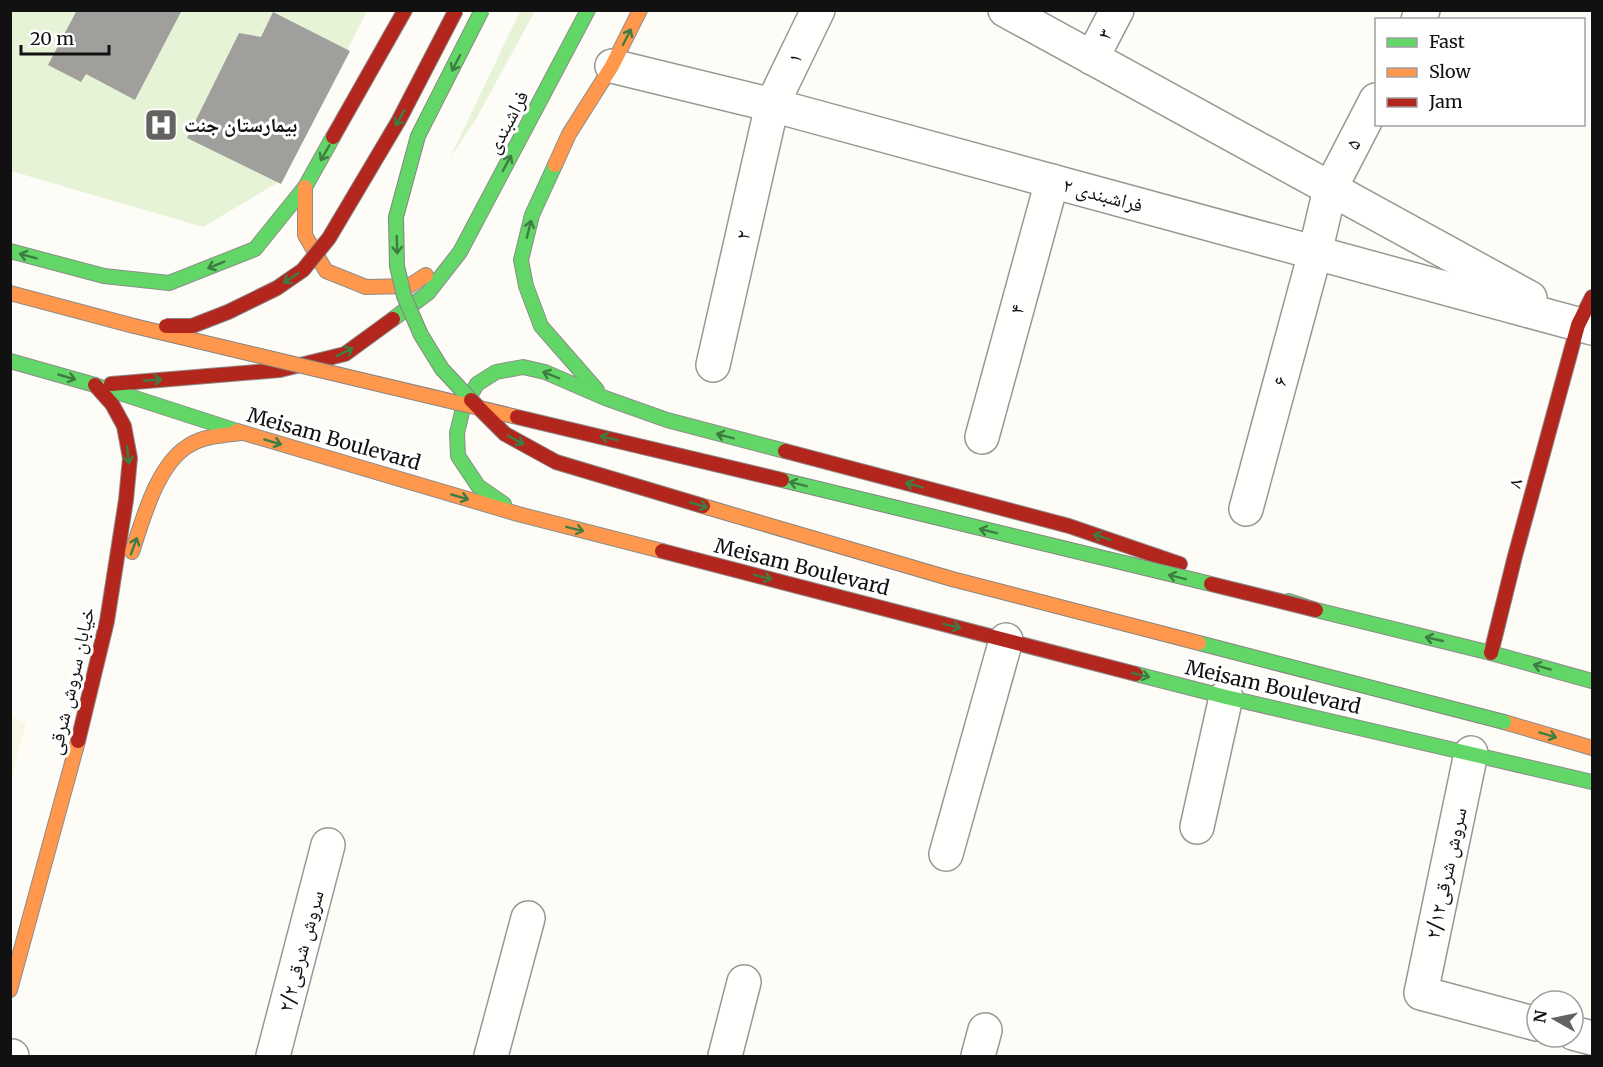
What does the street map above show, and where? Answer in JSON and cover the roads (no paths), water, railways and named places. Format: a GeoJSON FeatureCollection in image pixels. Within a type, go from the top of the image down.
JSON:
{"type":"FeatureCollection","features":[{"type":"Feature","properties":{"kind":"main road"},"geometry":{"type":"LineString","coordinates":[[10,251],[104,276],[169,284],[255,249],[305,187],[405,10]]}},
{"type":"Feature","properties":{"kind":"main road"},"geometry":{"type":"LineString","coordinates":[[134,326],[192,327],[277,288],[303,270],[329,238],[399,120],[456,10]]}},
{"type":"Feature","properties":{"kind":"main road"},"geometry":{"type":"LineString","coordinates":[[482,10],[418,136],[396,216],[397,266],[404,296],[421,335],[442,369],[505,434],[556,462],[952,579],[1504,722],[1593,748]]}},
{"type":"Feature","properties":{"kind":"main road","name":"فراشبندی"},"geometry":{"type":"LineString","coordinates":[[95,385],[280,370],[345,354],[428,293],[460,252],[588,10]]}},
{"type":"Feature","properties":{"kind":"main road"},"geometry":{"type":"LineString","coordinates":[[605,398],[541,326],[526,286],[520,260],[532,215],[569,134],[612,66],[640,10]]}},
{"type":"Feature","properties":{"kind":"main road"},"geometry":{"type":"LineString","coordinates":[[305,187],[305,235],[326,271],[366,287],[409,286],[460,252]]}},
{"type":"Feature","properties":{"kind":"main road"},"geometry":{"type":"LineString","coordinates":[[10,292],[134,326],[659,450],[1491,652],[1593,681]]}},
{"type":"Feature","properties":{"kind":"main road","name":"۸"},"geometry":{"type":"LineString","coordinates":[[1491,652],[1515,556],[1588,317]]}},
{"type":"Feature","properties":{"kind":"main road","name":"Meisam Boulevard"},"geometry":{"type":"LineString","coordinates":[[10,361],[95,385],[242,433],[518,514],[1226,697],[1593,782]]}},
{"type":"Feature","properties":{"kind":"main road"},"geometry":{"type":"LineString","coordinates":[[518,514],[478,486],[458,456],[457,434],[463,408],[477,384],[496,372],[523,367],[545,372],[605,398],[667,420],[1069,526],[1316,610]]}},
{"type":"Feature","properties":{"kind":"main road","name":"خیابان سروش شرقی"},"geometry":{"type":"LineString","coordinates":[[10,990],[80,732],[106,621],[126,500],[130,458],[124,426],[112,404],[95,385]]}},
{"type":"Feature","properties":{"kind":"main road"},"geometry":{"type":"LineString","coordinates":[[106,621],[149,505],[167,466],[186,447],[211,437],[242,433]]}},
{"type":"Feature","properties":{"kind":"street","name":"۱"},"geometry":{"type":"LineString","coordinates":[[772,105],[818,10]]}},
{"type":"Feature","properties":{"kind":"street"},"geometry":{"type":"LineString","coordinates":[[1005,10],[1330,189],[1588,317]]}},
{"type":"Feature","properties":{"kind":"street","name":"۳"},"geometry":{"type":"LineString","coordinates":[[1092,58],[1117,10]]}},
{"type":"Feature","properties":{"kind":"street","name":"۲ فراشبندی"},"geometry":{"type":"LineString","coordinates":[[612,66],[772,105],[1315,253],[1588,317]]}},
{"type":"Feature","properties":{"kind":"street","name":"۵"},"geometry":{"type":"LineString","coordinates":[[1315,253],[1330,189],[1375,104]]}},
{"type":"Feature","properties":{"kind":"street","name":"۲"},"geometry":{"type":"LineString","coordinates":[[713,365],[772,105]]}},
{"type":"Feature","properties":{"kind":"street","name":"۴"},"geometry":{"type":"LineString","coordinates":[[982,437],[1052,181]]}},
{"type":"Feature","properties":{"kind":"street","name":"۶"},"geometry":{"type":"LineString","coordinates":[[1246,509],[1315,253]]}},
{"type":"Feature","properties":{"kind":"street"},"geometry":{"type":"LineString","coordinates":[[946,854],[1006,640]]}},
{"type":"Feature","properties":{"kind":"street"},"geometry":{"type":"LineString","coordinates":[[1197,827],[1226,697]]}},
{"type":"Feature","properties":{"kind":"street","name":"سروش شرقی۲/۱۲"},"geometry":{"type":"LineString","coordinates":[[1471,753],[1421,993],[1525,1021]]}},
{"type":"Feature","properties":{"kind":"street","name":"سروش شرقی۲/۲"},"geometry":{"type":"LineString","coordinates":[[273,1056],[328,845]]}},
{"type":"Feature","properties":{"kind":"street"},"geometry":{"type":"LineString","coordinates":[[491,1056],[528,918]]}},
{"type":"Feature","properties":{"kind":"street"},"geometry":{"type":"LineString","coordinates":[[725,1056],[744,982]]}},
{"type":"Feature","properties":{"kind":"place","name":"بیمارستان جنت"},"geometry":{"type":"Point","coordinates":[161,125]}}]}
